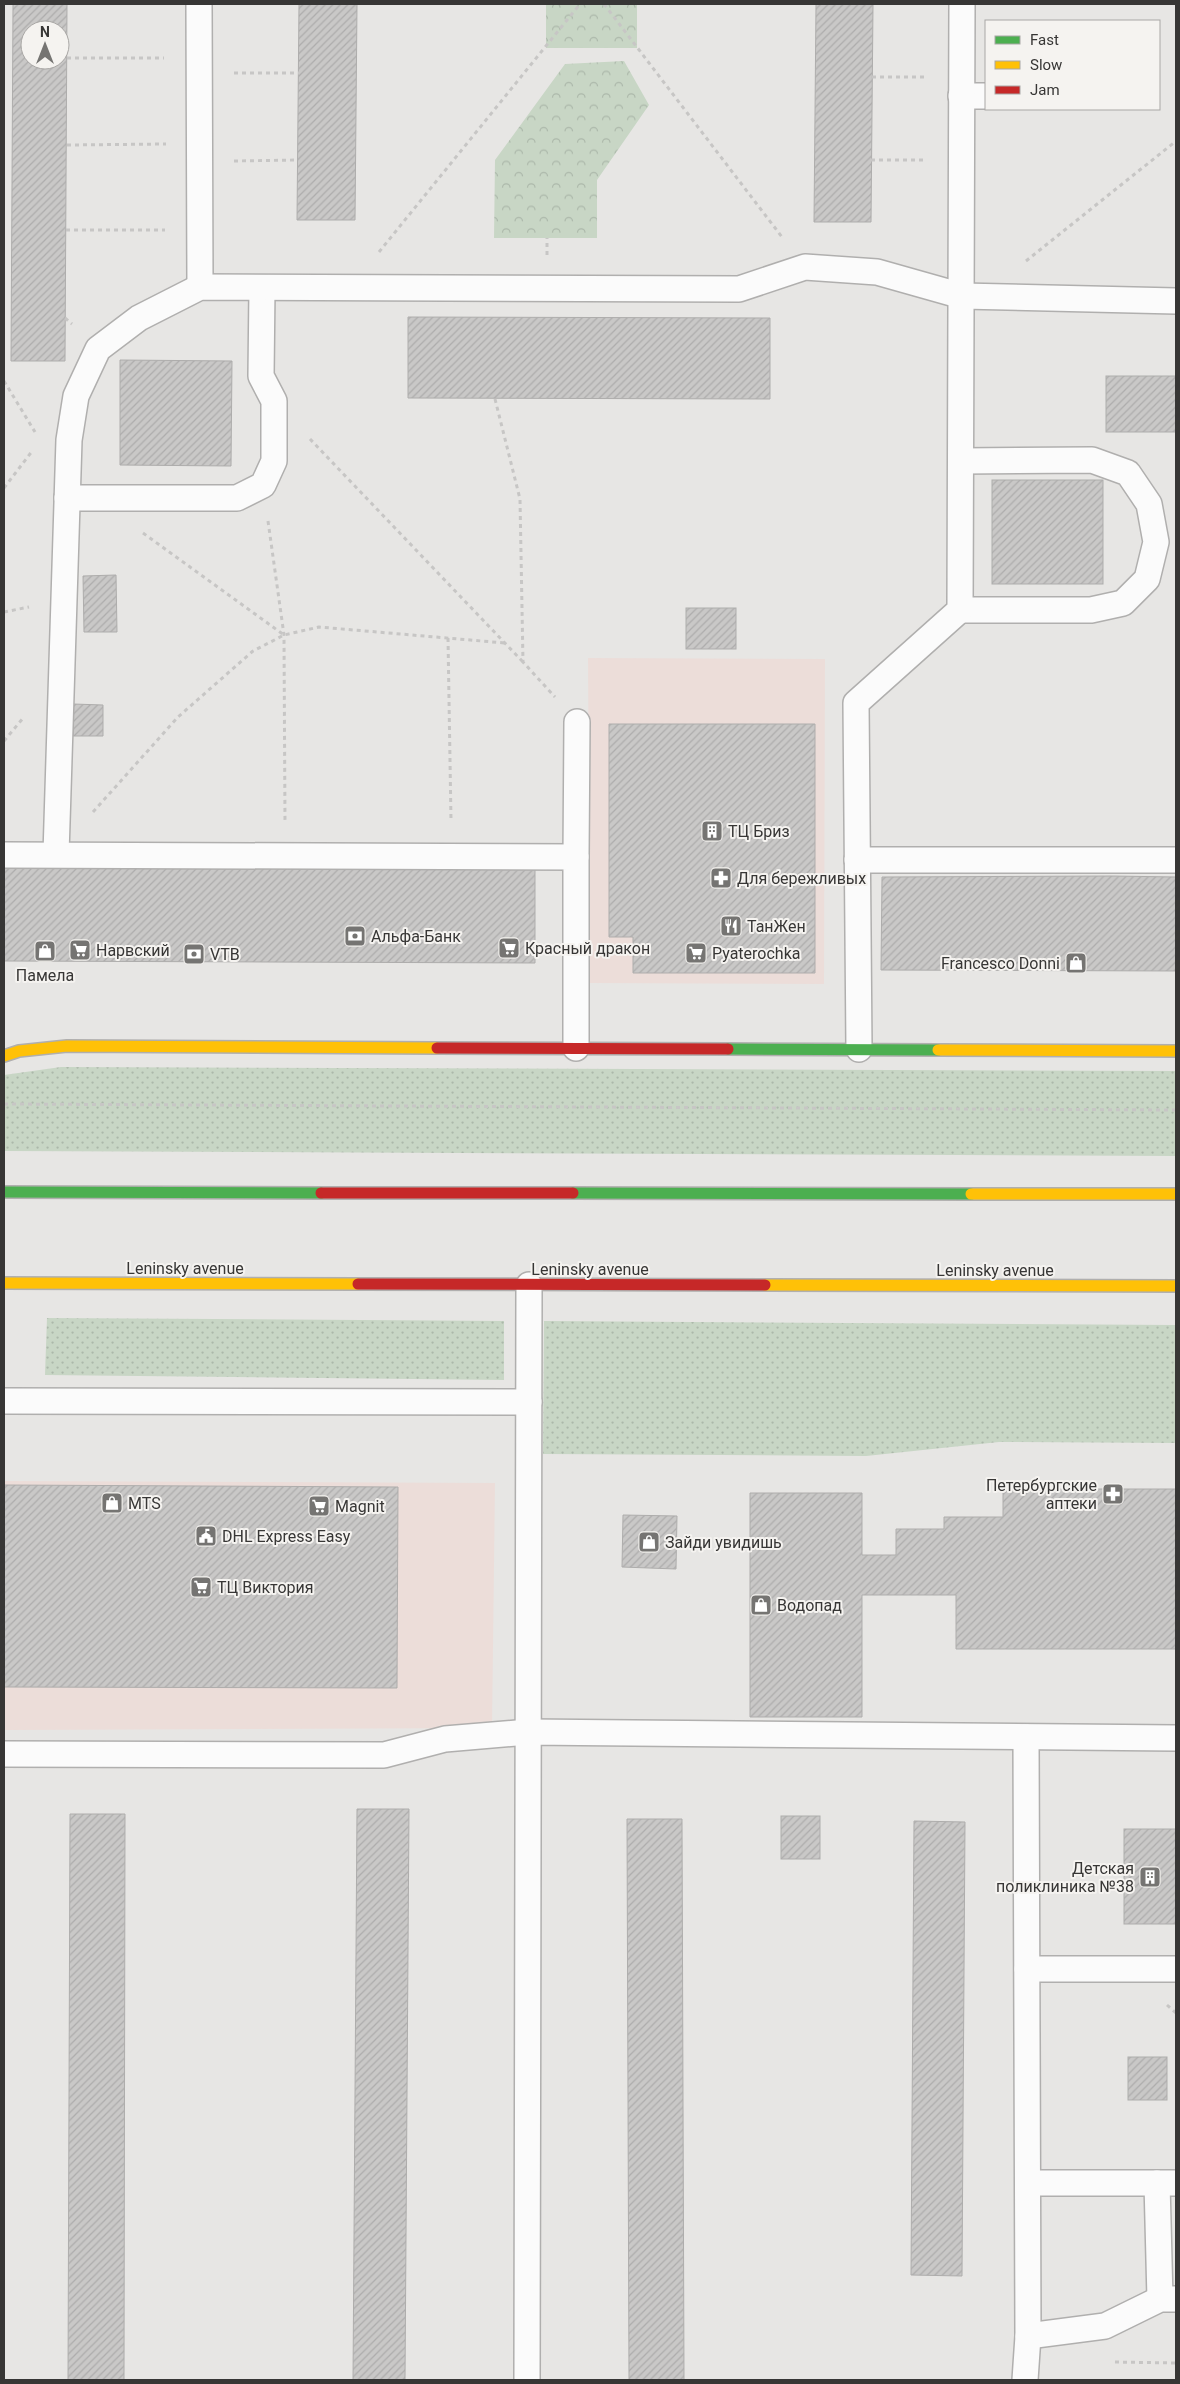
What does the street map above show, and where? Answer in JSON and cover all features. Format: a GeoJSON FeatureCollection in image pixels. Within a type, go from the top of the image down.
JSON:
{"type":"FeatureCollection","features":[{"type":"Feature","properties":{"kind":"main road"},"geometry":{"type":"LineString","coordinates":[[4,1056],[19,1051],[66,1046],[859,1048],[1176,1051]]}},
{"type":"Feature","properties":{"kind":"main road"},"geometry":{"type":"LineString","coordinates":[[4,1192],[1176,1194]]}},
{"type":"Feature","properties":{"kind":"main road","name":"Leninsky avenue"},"geometry":{"type":"LineString","coordinates":[[4,1284],[1176,1286]]}},
{"type":"Feature","properties":{"kind":"lane"},"geometry":{"type":"LineString","coordinates":[[199,4],[200,287]]}},
{"type":"Feature","properties":{"kind":"lane"},"geometry":{"type":"LineString","coordinates":[[960,610],[961,461],[972,296],[960,160],[962,4]]}},
{"type":"Feature","properties":{"kind":"lane"},"geometry":{"type":"LineString","coordinates":[[961,87],[985,96]]}},
{"type":"Feature","properties":{"kind":"lane"},"geometry":{"type":"LineString","coordinates":[[56,854],[69,440],[76,396],[98,349],[139,318],[200,287],[739,289],[805,267],[877,272],[972,296],[1176,301]]}},
{"type":"Feature","properties":{"kind":"lane"},"geometry":{"type":"LineString","coordinates":[[67,498],[237,498],[263,485],[274,461],[274,401],[262,376],[262,288]]}},
{"type":"Feature","properties":{"kind":"lane"},"geometry":{"type":"LineString","coordinates":[[859,1048],[856,703],[960,610],[1091,610],[1122,603],[1147,579],[1156,542],[1149,504],[1128,473],[1092,460],[961,461]]}},
{"type":"Feature","properties":{"kind":"lane"},"geometry":{"type":"LineString","coordinates":[[576,1048],[577,722]]}},
{"type":"Feature","properties":{"kind":"lane"},"geometry":{"type":"LineString","coordinates":[[4,855],[576,857]]}},
{"type":"Feature","properties":{"kind":"lane"},"geometry":{"type":"LineString","coordinates":[[857,860],[1176,860]]}},
{"type":"Feature","properties":{"kind":"lane"},"geometry":{"type":"LineString","coordinates":[[527,2380],[529,1285]]}},
{"type":"Feature","properties":{"kind":"lane"},"geometry":{"type":"LineString","coordinates":[[4,1401],[529,1402]]}},
{"type":"Feature","properties":{"kind":"lane"},"geometry":{"type":"LineString","coordinates":[[4,1754],[384,1755],[445,1739],[528,1732],[1176,1738]]}},
{"type":"Feature","properties":{"kind":"lane"},"geometry":{"type":"LineString","coordinates":[[1025,2380],[1028,2336],[1026,1737]]}},
{"type":"Feature","properties":{"kind":"lane"},"geometry":{"type":"LineString","coordinates":[[1027,1969],[1176,1969]]}},
{"type":"Feature","properties":{"kind":"lane"},"geometry":{"type":"LineString","coordinates":[[1028,2183],[1167,2183],[1168,2299],[1105,2326],[1028,2336]]}},
{"type":"Feature","properties":{"kind":"path"},"geometry":{"type":"LineString","coordinates":[[351,288],[580,4]]}},
{"type":"Feature","properties":{"kind":"path"},"geometry":{"type":"LineString","coordinates":[[604,4],[805,267]]}},
{"type":"Feature","properties":{"kind":"path"},"geometry":{"type":"LineString","coordinates":[[70,58],[200,65],[299,73]]}},
{"type":"Feature","properties":{"kind":"path"},"geometry":{"type":"LineString","coordinates":[[872,77],[961,87]]}},
{"type":"Feature","properties":{"kind":"path"},"geometry":{"type":"LineString","coordinates":[[972,296],[1176,141]]}},
{"type":"Feature","properties":{"kind":"path"},"geometry":{"type":"LineString","coordinates":[[66,145],[298,160]]}},
{"type":"Feature","properties":{"kind":"path"},"geometry":{"type":"LineString","coordinates":[[871,160],[960,160]]}},
{"type":"Feature","properties":{"kind":"path"},"geometry":{"type":"LineString","coordinates":[[66,230],[200,230]]}},
{"type":"Feature","properties":{"kind":"path"},"geometry":{"type":"LineString","coordinates":[[4,381],[36,434]]}},
{"type":"Feature","properties":{"kind":"path"},"geometry":{"type":"LineString","coordinates":[[495,399],[520,499],[523,662]]}},
{"type":"Feature","properties":{"kind":"path"},"geometry":{"type":"LineString","coordinates":[[274,401],[523,662],[577,722]]}},
{"type":"Feature","properties":{"kind":"path"},"geometry":{"type":"LineString","coordinates":[[263,485],[284,635],[285,856]]}},
{"type":"Feature","properties":{"kind":"path"},"geometry":{"type":"LineString","coordinates":[[141,532],[284,635]]}},
{"type":"Feature","properties":{"kind":"path"},"geometry":{"type":"LineString","coordinates":[[56,854],[178,717],[253,650],[284,635],[319,627],[505,643]]}},
{"type":"Feature","properties":{"kind":"path"},"geometry":{"type":"LineString","coordinates":[[448,638],[451,856]]}},
{"type":"Feature","properties":{"kind":"path"},"geometry":{"type":"LineString","coordinates":[[4,1104],[1176,1110]]}},
{"type":"Feature","properties":{"kind":"shaded area","name":"ТЦ Бриз"},"geometry":{"type":"Polygon","coordinates":[[[588,658],[825,659],[824,984],[590,983],[588,658]]]}},
{"type":"Feature","properties":{"kind":"shaded area","name":"ТЦ Виктория"},"geometry":{"type":"Polygon","coordinates":[[[4,1481],[495,1483],[492,1728],[4,1730],[4,1481]]]}},
{"type":"Feature","properties":{"kind":"green space"},"geometry":{"type":"Polygon","coordinates":[[[546,4],[637,4],[637,48],[546,48],[546,4]]]}},
{"type":"Feature","properties":{"kind":"green space"},"geometry":{"type":"Polygon","coordinates":[[[624,61],[649,105],[597,180],[597,238],[494,238],[495,160],[565,64],[624,61]]]}},
{"type":"Feature","properties":{"kind":"green space"},"geometry":{"type":"Polygon","coordinates":[[[61,1067],[1176,1071],[1176,1156],[4,1151],[4,1075],[61,1067]]]}},
{"type":"Feature","properties":{"kind":"green space"},"geometry":{"type":"Polygon","coordinates":[[[47,1318],[504,1321],[504,1380],[45,1375],[47,1318]]]}},
{"type":"Feature","properties":{"kind":"green space"},"geometry":{"type":"Polygon","coordinates":[[[544,1321],[1176,1325],[1176,1443],[999,1442],[866,1456],[543,1454],[544,1321]]]}},
{"type":"Feature","properties":{"kind":"building"},"geometry":{"type":"Polygon","coordinates":[[[13,4],[67,4],[67,20],[20,20],[20,70],[67,70],[65,361],[11,361],[13,4]]]}},
{"type":"Feature","properties":{"kind":"building"},"geometry":{"type":"Polygon","coordinates":[[[299,4],[357,4],[355,220],[297,220],[299,4]]]}},
{"type":"Feature","properties":{"kind":"building"},"geometry":{"type":"Polygon","coordinates":[[[816,4],[873,4],[871,222],[814,222],[816,4]]]}},
{"type":"Feature","properties":{"kind":"building"},"geometry":{"type":"Polygon","coordinates":[[[408,317],[770,318],[770,399],[408,398],[408,317]]]}},
{"type":"Feature","properties":{"kind":"building"},"geometry":{"type":"Polygon","coordinates":[[[120,360],[232,361],[231,466],[120,465],[120,360]]]}},
{"type":"Feature","properties":{"kind":"building"},"geometry":{"type":"Polygon","coordinates":[[[1106,376],[1176,376],[1176,432],[1106,432],[1106,376]]]}},
{"type":"Feature","properties":{"kind":"building"},"geometry":{"type":"Polygon","coordinates":[[[992,480],[1103,480],[1103,584],[992,584],[992,480]]]}},
{"type":"Feature","properties":{"kind":"building"},"geometry":{"type":"Polygon","coordinates":[[[116,575],[117,632],[84,632],[83,576],[116,575]]]}},
{"type":"Feature","properties":{"kind":"building"},"geometry":{"type":"Polygon","coordinates":[[[686,608],[736,608],[736,649],[686,649],[686,608]]]}},
{"type":"Feature","properties":{"kind":"building"},"geometry":{"type":"Polygon","coordinates":[[[73,704],[103,705],[103,736],[73,736],[73,704]]]}},
{"type":"Feature","properties":{"kind":"building","name":"ТЦ Бриз"},"geometry":{"type":"Polygon","coordinates":[[[609,724],[815,724],[815,973],[633,973],[633,937],[609,937],[609,724]]]}},
{"type":"Feature","properties":{"kind":"building"},"geometry":{"type":"Polygon","coordinates":[[[4,868],[535,868],[535,963],[4,961],[4,868]]]}},
{"type":"Feature","properties":{"kind":"building"},"geometry":{"type":"Polygon","coordinates":[[[882,877],[1176,877],[1176,971],[881,970],[882,877]]]}},
{"type":"Feature","properties":{"kind":"building","name":"ТЦ Виктория"},"geometry":{"type":"Polygon","coordinates":[[[4,1485],[398,1487],[397,1688],[4,1687],[4,1485]]]}},
{"type":"Feature","properties":{"kind":"building"},"geometry":{"type":"Polygon","coordinates":[[[1003,1489],[1176,1489],[1176,1649],[956,1649],[956,1595],[862,1595],[862,1717],[750,1717],[750,1493],[862,1493],[862,1555],[896,1555],[896,1529],[944,1529],[944,1517],[1003,1517],[1003,1489]]]}},
{"type":"Feature","properties":{"kind":"building","name":"Зайди увидишь"},"geometry":{"type":"Polygon","coordinates":[[[623,1515],[677,1516],[676,1569],[622,1567],[623,1515]]]}},
{"type":"Feature","properties":{"kind":"building"},"geometry":{"type":"Polygon","coordinates":[[[357,1809],[409,1809],[405,2380],[353,2380],[357,1809]]]}},
{"type":"Feature","properties":{"kind":"building"},"geometry":{"type":"Polygon","coordinates":[[[70,1814],[125,1814],[124,2380],[68,2380],[70,1814]]]}},
{"type":"Feature","properties":{"kind":"building"},"geometry":{"type":"Polygon","coordinates":[[[781,1816],[820,1816],[820,1859],[781,1859],[781,1816]]]}},
{"type":"Feature","properties":{"kind":"building"},"geometry":{"type":"Polygon","coordinates":[[[627,1819],[682,1819],[684,2380],[629,2380],[627,1819]]]}},
{"type":"Feature","properties":{"kind":"building"},"geometry":{"type":"Polygon","coordinates":[[[914,1821],[965,1822],[962,2276],[911,2275],[914,1821]]]}},
{"type":"Feature","properties":{"kind":"building","name":"Детская поликлиника №38"},"geometry":{"type":"Polygon","coordinates":[[[1124,1829],[1176,1829],[1176,1924],[1124,1924],[1124,1829]]]}},
{"type":"Feature","properties":{"kind":"building"},"geometry":{"type":"Polygon","coordinates":[[[1128,2057],[1167,2057],[1167,2100],[1128,2100],[1128,2057]]]}},
{"type":"Feature","properties":{"kind":"traffic: fast"},"geometry":{"type":"LineString","coordinates":[[728,1049],[938,1050]]}},
{"type":"Feature","properties":{"kind":"traffic: fast"},"geometry":{"type":"LineString","coordinates":[[4,1192],[321,1193]]}},
{"type":"Feature","properties":{"kind":"traffic: fast"},"geometry":{"type":"LineString","coordinates":[[573,1193],[971,1194]]}},
{"type":"Feature","properties":{"kind":"traffic: slow"},"geometry":{"type":"LineString","coordinates":[[4,1056],[19,1051],[67,1046],[437,1048]]}},
{"type":"Feature","properties":{"kind":"traffic: slow"},"geometry":{"type":"LineString","coordinates":[[938,1050],[1176,1051]]}},
{"type":"Feature","properties":{"kind":"traffic: slow"},"geometry":{"type":"LineString","coordinates":[[971,1194],[1176,1194]]}},
{"type":"Feature","properties":{"kind":"traffic: slow"},"geometry":{"type":"LineString","coordinates":[[4,1283],[358,1284]]}},
{"type":"Feature","properties":{"kind":"traffic: slow"},"geometry":{"type":"LineString","coordinates":[[765,1285],[1176,1286]]}},
{"type":"Feature","properties":{"kind":"traffic: jam"},"geometry":{"type":"LineString","coordinates":[[437,1048],[728,1049]]}},
{"type":"Feature","properties":{"kind":"traffic: jam"},"geometry":{"type":"LineString","coordinates":[[321,1193],[573,1193]]}},
{"type":"Feature","properties":{"kind":"traffic: jam"},"geometry":{"type":"LineString","coordinates":[[358,1284],[765,1285]]}},
{"type":"Feature","properties":{"kind":"place","name":"ТЦ Бриз"},"geometry":{"type":"Point","coordinates":[712,831]}},
{"type":"Feature","properties":{"kind":"place","name":"Для бережливых"},"geometry":{"type":"Point","coordinates":[721,878]}},
{"type":"Feature","properties":{"kind":"place","name":"ТанЖен"},"geometry":{"type":"Point","coordinates":[731,926]}},
{"type":"Feature","properties":{"kind":"place","name":"Альфа-Банк"},"geometry":{"type":"Point","coordinates":[355,936]}},
{"type":"Feature","properties":{"kind":"place","name":"Красный дракон"},"geometry":{"type":"Point","coordinates":[509,948]}},
{"type":"Feature","properties":{"kind":"place","name":"Нарвский"},"geometry":{"type":"Point","coordinates":[80,950]}},
{"type":"Feature","properties":{"kind":"place","name":"Памела"},"geometry":{"type":"Point","coordinates":[45,951]}},
{"type":"Feature","properties":{"kind":"place","name":"Pyaterochka"},"geometry":{"type":"Point","coordinates":[696,953]}},
{"type":"Feature","properties":{"kind":"place","name":"VTB"},"geometry":{"type":"Point","coordinates":[194,954]}},
{"type":"Feature","properties":{"kind":"place","name":"Francesco Donni"},"geometry":{"type":"Point","coordinates":[1076,963]}},
{"type":"Feature","properties":{"kind":"place","name":"Петербургские аптеки"},"geometry":{"type":"Point","coordinates":[1113,1494]}},
{"type":"Feature","properties":{"kind":"place","name":"MTS"},"geometry":{"type":"Point","coordinates":[112,1503]}},
{"type":"Feature","properties":{"kind":"place","name":"Magnit"},"geometry":{"type":"Point","coordinates":[319,1506]}},
{"type":"Feature","properties":{"kind":"place","name":"DHL Express Easy"},"geometry":{"type":"Point","coordinates":[206,1536]}},
{"type":"Feature","properties":{"kind":"place","name":"Зайди увидишь"},"geometry":{"type":"Point","coordinates":[649,1542]}},
{"type":"Feature","properties":{"kind":"place","name":"ТЦ Виктория"},"geometry":{"type":"Point","coordinates":[201,1587]}},
{"type":"Feature","properties":{"kind":"place","name":"Водопад"},"geometry":{"type":"Point","coordinates":[761,1605]}},
{"type":"Feature","properties":{"kind":"place","name":"Детская поликлиника №38"},"geometry":{"type":"Point","coordinates":[1150,1877]}}]}
